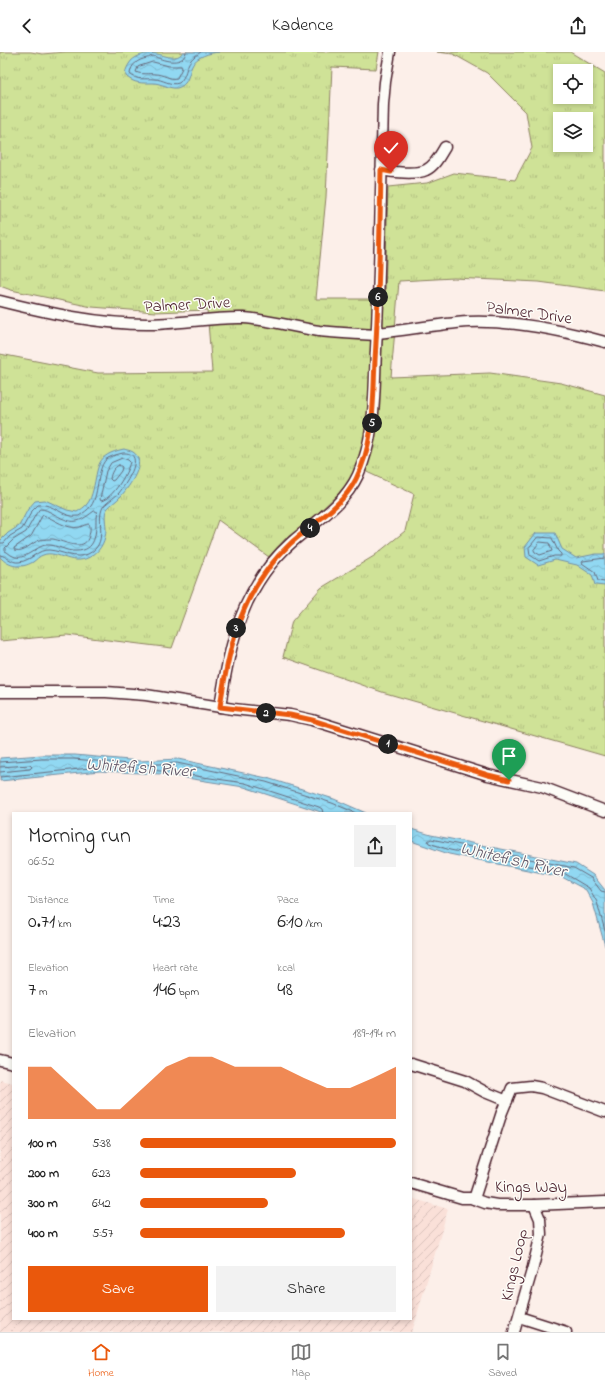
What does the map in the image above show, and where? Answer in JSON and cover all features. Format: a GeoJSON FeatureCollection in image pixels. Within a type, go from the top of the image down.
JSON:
{"type":"FeatureCollection","features":[{"type":"Feature","properties":{"kind":"street"},"geometry":{"type":"LineString","coordinates":[[220,707],[233,639],[253,590],[277,557],[291,543],[342,500],[352,486],[364,461],[370,442],[377,334],[383,104],[390,52]]}},
{"type":"Feature","properties":{"kind":"street"},"geometry":{"type":"LineString","coordinates":[[381,170],[391,172],[414,172],[426,170],[436,162],[445,148]]}},
{"type":"Feature","properties":{"kind":"street","name":"Palmer Drive"},"geometry":{"type":"LineString","coordinates":[[0,301],[58,314],[126,324],[246,318],[319,331],[377,334],[431,325],[493,322],[519,324],[605,342]]}},
{"type":"Feature","properties":{"kind":"street"},"geometry":{"type":"LineString","coordinates":[[0,692],[106,692],[146,695],[220,707],[290,715],[312,720],[488,775],[542,787],[605,811]]}},
{"type":"Feature","properties":{"kind":"street"},"geometry":{"type":"LineString","coordinates":[[0,1060],[12,1063]]}},
{"type":"Feature","properties":{"kind":"street"},"geometry":{"type":"LineString","coordinates":[[412,1064],[465,1081],[506,1101]]}},
{"type":"Feature","properties":{"kind":"street"},"geometry":{"type":"LineString","coordinates":[[474,1199],[506,1101],[512,1088],[531,1086],[542,1088],[605,1112]]}},
{"type":"Feature","properties":{"kind":"street","name":"Kings Way"},"geometry":{"type":"LineString","coordinates":[[412,1183],[462,1198],[474,1199],[497,1205],[605,1202]]}},
{"type":"Feature","properties":{"kind":"street","name":"Kings Loop"},"geometry":{"type":"LineString","coordinates":[[514,1332],[541,1234],[540,1219],[534,1205]]}},
{"type":"Feature","properties":{"kind":"street"},"geometry":{"type":"LineString","coordinates":[[519,1317],[566,1332]]}},
{"type":"Feature","properties":{"kind":"shaded area"},"geometry":{"type":"Polygon","coordinates":[[[0,1080],[12,1083],[12,1320],[412,1320],[412,1198],[448,1209],[412,1332],[0,1332],[0,1080]]]}},
{"type":"Feature","properties":{"kind":"green space"},"geometry":{"type":"Polygon","coordinates":[[[0,52],[31,52],[42,54],[66,52],[379,52],[376,69],[332,67],[326,197],[316,299],[385,299],[388,187],[427,183],[454,173],[515,180],[532,148],[526,112],[487,73],[453,54],[437,52],[570,52],[590,64],[553,64],[553,104],[593,104],[593,66],[605,73],[605,291],[539,282],[454,278],[399,281],[391,377],[490,373],[561,383],[605,395],[605,756],[382,692],[283,657],[292,621],[321,588],[374,556],[405,531],[414,494],[356,467],[349,481],[339,493],[315,516],[285,539],[269,557],[218,520],[172,648],[67,635],[0,641],[0,354],[98,373],[212,372],[207,310],[156,312],[92,307],[11,290],[0,286],[0,52]]]}},
{"type":"Feature","properties":{"kind":"water"},"geometry":{"type":"Polygon","coordinates":[[[183,52],[219,52],[200,57],[192,66],[188,79],[181,87],[171,88],[156,83],[138,82],[129,79],[126,76],[128,66],[131,61],[137,57],[145,54],[159,54],[176,57],[183,52]]]}},
{"type":"Feature","properties":{"kind":"water"},"geometry":{"type":"Polygon","coordinates":[[[124,449],[132,451],[137,456],[139,461],[138,468],[128,487],[106,511],[105,537],[101,547],[96,553],[86,559],[79,560],[72,560],[54,554],[49,554],[39,557],[33,562],[24,566],[11,565],[0,557],[0,541],[8,533],[19,526],[28,509],[35,501],[45,500],[67,510],[77,512],[88,503],[90,499],[98,468],[103,458],[124,449]]]}},
{"type":"Feature","properties":{"kind":"water"},"geometry":{"type":"Polygon","coordinates":[[[536,533],[555,533],[562,549],[576,558],[596,554],[605,554],[605,586],[595,585],[592,575],[577,565],[555,560],[538,565],[526,557],[525,547],[536,533]]]}},
{"type":"Feature","properties":{"kind":"water","name":"Whitefish River"},"geometry":{"type":"Polygon","coordinates":[[[42,755],[75,755],[140,761],[178,759],[267,778],[334,799],[364,812],[321,812],[244,787],[161,774],[100,771],[0,781],[0,758],[42,755]]]}},
{"type":"Feature","properties":{"kind":"water","name":"Whitefish River"},"geometry":{"type":"Polygon","coordinates":[[[412,829],[431,835],[576,864],[593,875],[605,890],[605,946],[593,903],[586,890],[562,877],[449,854],[412,841],[412,829]]]}},
{"type":"Feature","properties":{"kind":"route"},"geometry":{"type":"LineString","coordinates":[[391,172],[381,170],[378,314],[373,414],[370,442],[364,461],[357,478],[342,500],[291,543],[277,557],[253,590],[233,639],[220,707],[290,715],[312,720],[488,775],[509,780]]}}]}
